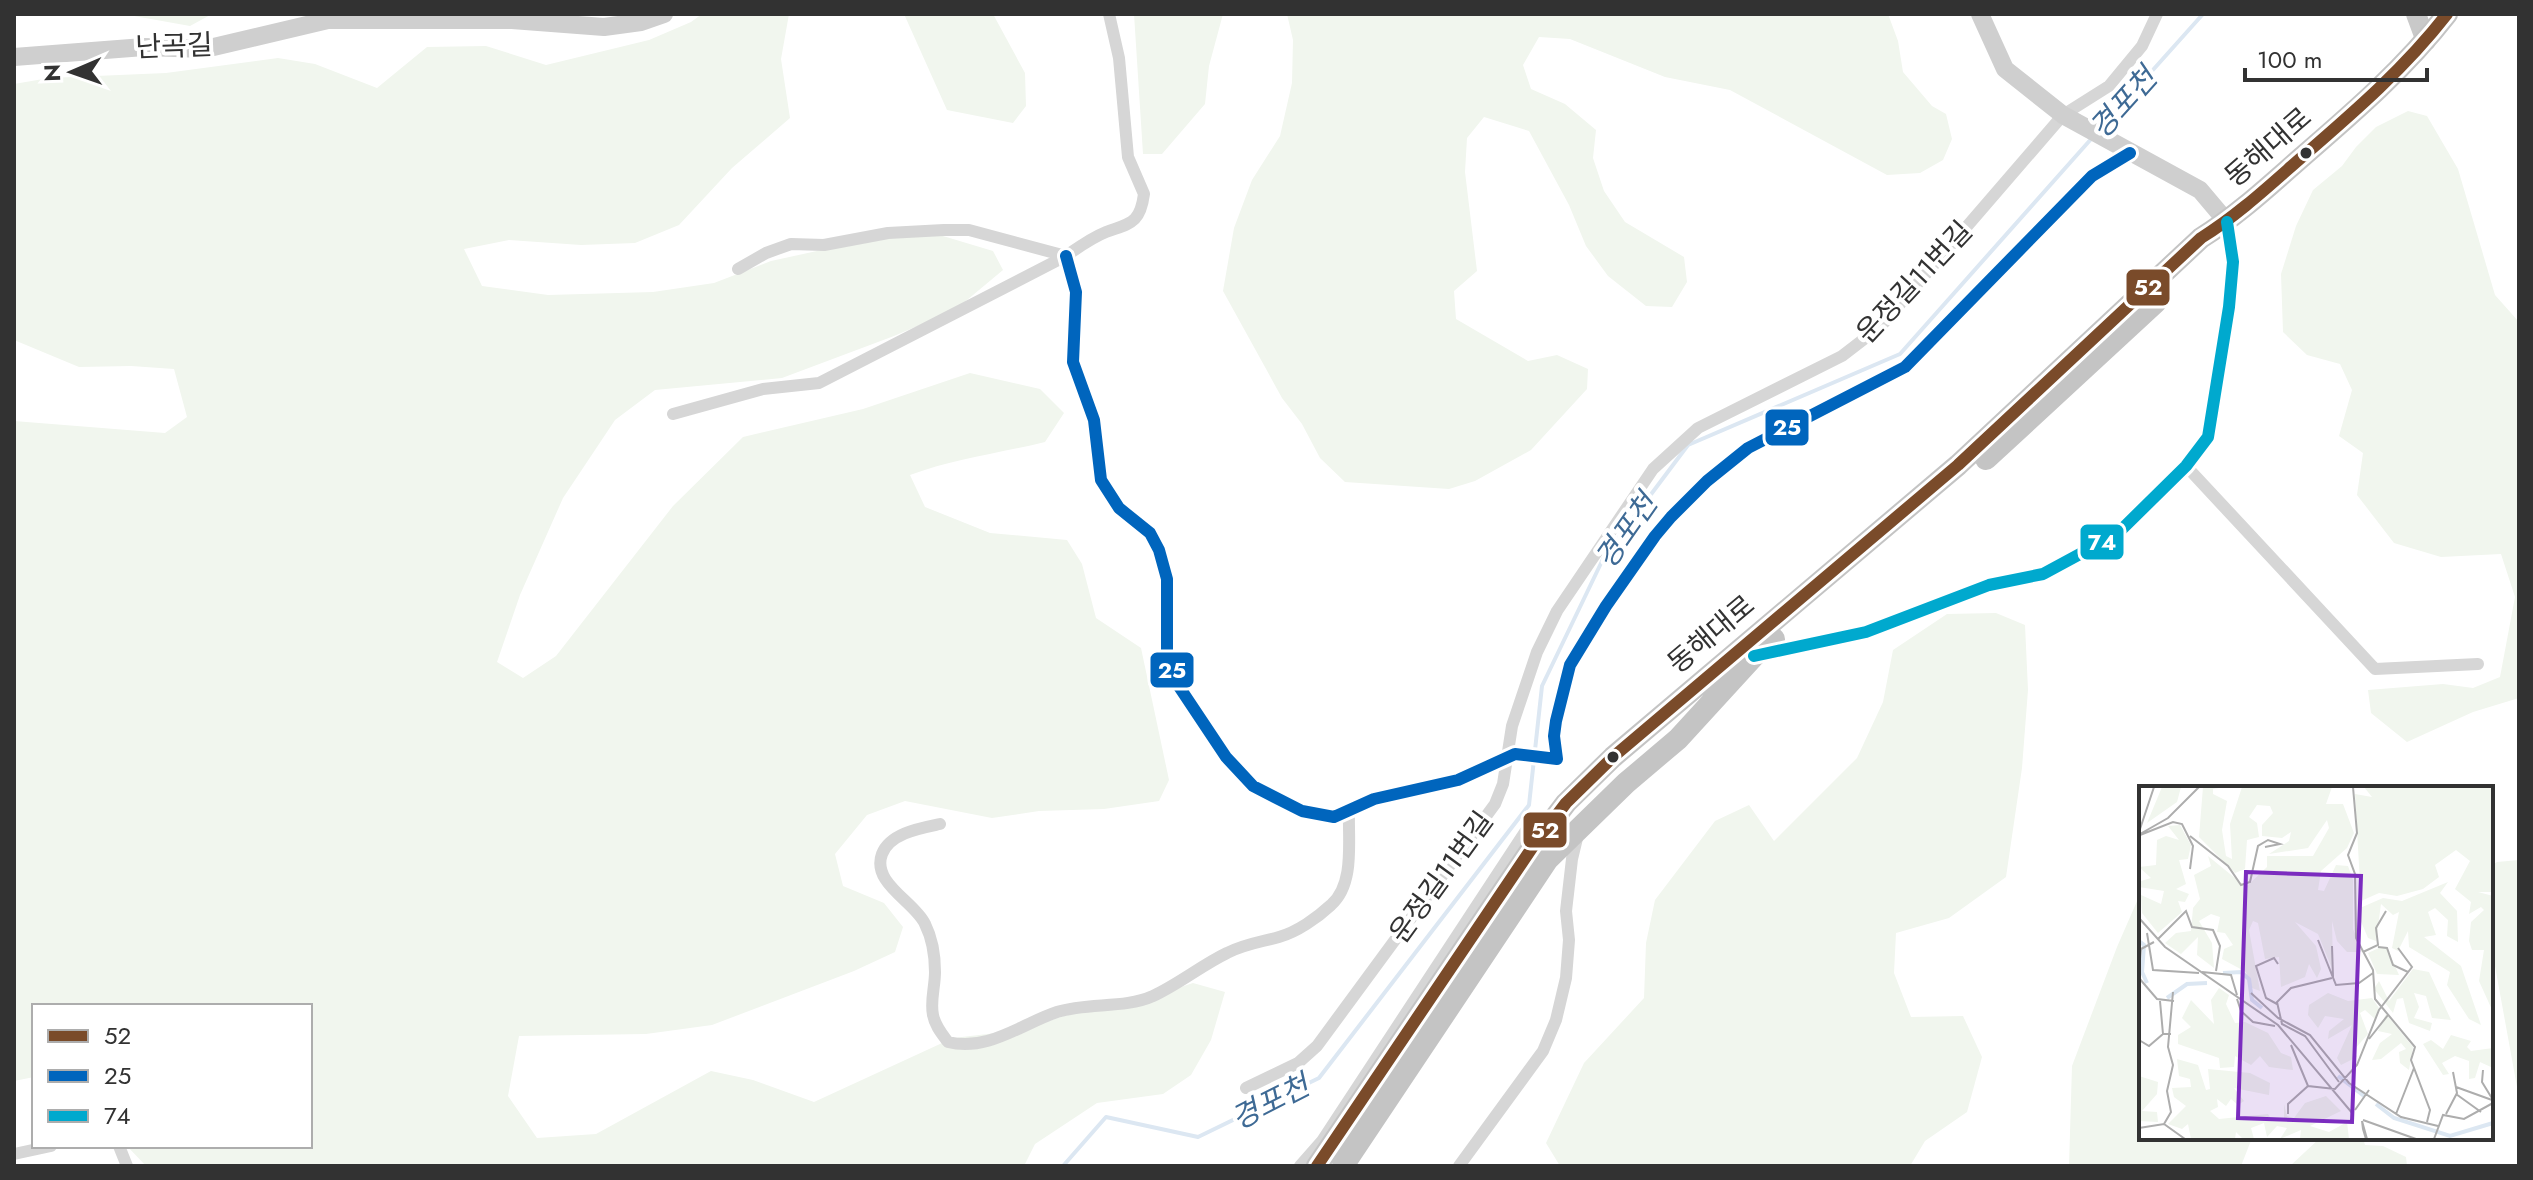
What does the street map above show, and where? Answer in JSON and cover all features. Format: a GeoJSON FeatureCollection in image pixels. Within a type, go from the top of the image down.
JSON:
{"type":"FeatureCollection","features":[{"type":"Feature","properties":{"kind":"highway","name":"동해대로"},"geometry":{"type":"LineString","coordinates":[[1317,1166],[1566,803],[1613,757],[1958,465],[2201,238],[2227,222],[2361,106],[2426,41],[2447,14]]}},
{"type":"Feature","properties":{"kind":"highway","name":"동해대로"},"geometry":{"type":"LineString","coordinates":[[1343,1166],[1548,859],[1626,783],[1678,739],[1754,656],[2017,432],[2210,251],[2227,222]]}},
{"type":"Feature","properties":{"kind":"main road"},"geometry":{"type":"LineString","coordinates":[[2416,14],[2426,41]]}},
{"type":"Feature","properties":{"kind":"street","name":"난곡길"},"geometry":{"type":"LineString","coordinates":[[14,57],[144,47],[205,49],[328,20],[512,20],[604,27],[641,22],[664,14]]}},
{"type":"Feature","properties":{"kind":"street"},"geometry":{"type":"LineString","coordinates":[[673,414],[763,389],[819,383],[1066,256],[1104,232],[1130,224],[1137,218],[1144,194],[1128,157],[1119,58],[1109,14]]}},
{"type":"Feature","properties":{"kind":"street"},"geometry":{"type":"LineString","coordinates":[[1754,656],[1866,632],[1989,585],[2043,574],[2117,534],[2186,466],[2208,437],[2229,307],[2233,262],[2227,222],[2200,190],[2071,120],[2005,69],[1980,14]]}},
{"type":"Feature","properties":{"kind":"street","name":"운정길11번길"},"geometry":{"type":"LineString","coordinates":[[1246,1088],[1298,1063],[1317,1046],[1495,804],[1510,756],[1512,726],[1532,667],[1557,611],[1653,469],[1698,428],[1842,356],[1881,326],[2071,120],[2109,86],[2142,46],[2157,14]]}},
{"type":"Feature","properties":{"kind":"street"},"geometry":{"type":"LineString","coordinates":[[1066,256],[1076,292],[1073,362],[1094,420],[1101,480],[1119,508],[1150,533],[1159,550],[1167,579],[1167,655],[1176,682],[1226,757],[1253,786],[1279,801],[1320,816],[1334,817],[1349,812],[1363,802],[1458,780],[1510,756],[1557,755],[1554,736],[1556,721],[1570,665],[1606,606],[1671,517],[1707,481],[1748,448],[1905,367],[2092,176],[2124,149]]}},
{"type":"Feature","properties":{"kind":"street"},"geometry":{"type":"LineString","coordinates":[[738,269],[766,253],[791,244],[824,245],[888,233],[944,230],[969,230],[1066,256]]}},
{"type":"Feature","properties":{"kind":"street"},"geometry":{"type":"LineString","coordinates":[[2186,466],[2375,669],[2478,664]]}},
{"type":"Feature","properties":{"kind":"street"},"geometry":{"type":"LineString","coordinates":[[940,824],[913,830],[893,841],[882,853],[881,864],[883,876],[925,923],[932,943],[935,971],[934,1021],[948,1042],[962,1045],[991,1040],[1057,1012],[1136,1002],[1155,995],[1198,968],[1246,944],[1295,931],[1341,894],[1347,867],[1349,812]]}},
{"type":"Feature","properties":{"kind":"street"},"geometry":{"type":"LineString","coordinates":[[1300,1166],[1322,1141],[1527,829],[1546,830]]}},
{"type":"Feature","properties":{"kind":"street"},"geometry":{"type":"LineString","coordinates":[[1459,1166],[1543,1051],[1556,1020],[1566,978],[1569,940],[1566,911],[1578,831]]}},
{"type":"Feature","properties":{"kind":"street"},"geometry":{"type":"LineString","coordinates":[[14,1154],[42,1148]]}},
{"type":"Feature","properties":{"kind":"shaded area"},"geometry":{"type":"Polygon","coordinates":[[[123,14],[212,14],[190,26],[123,14]]]}},
{"type":"Feature","properties":{"kind":"shaded area"},"geometry":{"type":"Polygon","coordinates":[[[702,14],[789,14],[781,59],[790,118],[732,168],[679,225],[635,243],[581,245],[509,240],[464,249],[482,286],[548,295],[653,292],[714,283],[771,261],[895,234],[943,236],[993,251],[1003,270],[955,310],[894,336],[782,378],[655,390],[615,420],[563,498],[520,595],[497,662],[523,678],[556,656],[673,506],[743,437],[863,409],[970,373],[1040,389],[1064,413],[1045,442],[960,460],[910,475],[925,507],[990,533],[1067,540],[1082,564],[1096,618],[1141,648],[1169,780],[1159,801],[1104,809],[1039,811],[992,818],[905,801],[867,815],[835,854],[843,886],[884,903],[903,927],[895,952],[854,971],[712,1025],[646,1034],[519,1036],[508,1096],[537,1138],[596,1134],[711,1071],[753,1080],[814,1102],[953,1038],[1023,1030],[1084,1009],[1139,1001],[1193,983],[1225,992],[1211,1040],[1191,1075],[1163,1094],[1097,1103],[1035,1144],[1024,1166],[146,1166],[129,1148],[312,1148],[312,1004],[32,1004],[32,1077],[14,1081],[14,421],[165,433],[187,417],[174,369],[79,367],[14,340],[14,84],[49,78],[166,73],[278,58],[315,64],[377,88],[427,47],[486,46],[546,65],[649,40],[702,14]]]}},
{"type":"Feature","properties":{"kind":"shaded area"},"geometry":{"type":"Polygon","coordinates":[[[904,14],[993,14],[1025,73],[1026,106],[1013,123],[947,110],[904,14]]]}},
{"type":"Feature","properties":{"kind":"shaded area"},"geometry":{"type":"Polygon","coordinates":[[[1134,14],[1223,14],[1209,66],[1205,104],[1162,154],[1143,154],[1134,14]]]}},
{"type":"Feature","properties":{"kind":"shaded area"},"geometry":{"type":"Polygon","coordinates":[[[1287,14],[1888,14],[1898,41],[1903,72],[1932,106],[1946,114],[1952,139],[1943,160],[1920,173],[1887,175],[1730,90],[1665,77],[1570,39],[1539,37],[1523,65],[1531,89],[1565,104],[1596,130],[1593,158],[1604,191],[1625,222],[1684,257],[1687,282],[1672,307],[1646,306],[1608,276],[1586,246],[1569,205],[1529,131],[1484,117],[1467,138],[1465,172],[1477,271],[1454,291],[1456,319],[1528,361],[1557,355],[1588,369],[1587,389],[1531,450],[1475,481],[1449,489],[1345,482],[1320,458],[1302,424],[1282,398],[1223,291],[1234,228],[1252,180],[1280,136],[1292,83],[1293,40],[1287,14]]]}},
{"type":"Feature","properties":{"kind":"shaded area"},"geometry":{"type":"Polygon","coordinates":[[[2408,111],[2427,116],[2458,169],[2495,295],[2519,322],[2519,698],[2473,712],[2407,742],[2371,713],[2368,690],[2443,684],[2473,688],[2500,677],[2515,597],[2501,554],[2441,557],[2394,543],[2357,495],[2363,453],[2339,436],[2352,390],[2340,364],[2307,355],[2283,332],[2281,274],[2296,226],[2313,190],[2342,166],[2376,127],[2408,111]]]}},
{"type":"Feature","properties":{"kind":"shaded area"},"geometry":{"type":"Polygon","coordinates":[[[1996,613],[2025,625],[2028,690],[2022,768],[2006,877],[1949,918],[1896,933],[1894,973],[1911,1017],[1963,1016],[1982,1057],[1967,1112],[1925,1141],[1910,1166],[1560,1166],[1546,1143],[1584,1063],[1644,998],[1646,943],[1655,900],[1715,821],[1749,805],[1774,841],[1857,758],[1883,702],[1893,650],[1947,614],[1996,613]]]}},
{"type":"Feature","properties":{"kind":"shaded area"},"geometry":{"type":"Polygon","coordinates":[[[2519,860],[2519,1098],[2493,955],[2493,865],[2519,860]]]}},
{"type":"Feature","properties":{"kind":"shaded area"},"geometry":{"type":"Polygon","coordinates":[[[2139,897],[2139,1140],[2251,1140],[2241,1166],[2069,1166],[2072,1066],[2139,897]]]}},
{"type":"Feature","properties":{"kind":"shaded area"},"geometry":{"type":"Polygon","coordinates":[[[2318,1140],[2364,1140],[2365,1145],[2383,1146],[2406,1157],[2407,1166],[2290,1166],[2318,1140]]]}},
{"type":"Feature","properties":{"kind":"waterway","name":"경포천"},"geometry":{"type":"LineString","coordinates":[[2101,128],[2203,14]]}},
{"type":"Feature","properties":{"kind":"waterway","name":"경포천"},"geometry":{"type":"LineString","coordinates":[[1063,1166],[1106,1117],[1198,1137],[1319,1078],[1529,805],[1542,686],[1604,557],[1688,445],[1900,354],[2092,138]]}},
{"type":"Feature","properties":{"kind":"transit line","name":"52"},"geometry":{"type":"LineString","coordinates":[[1317,1166],[1534,845],[1566,803],[1613,757],[1958,465],[2201,238],[2228,220],[2341,123],[2396,71],[2447,14]]}},
{"type":"Feature","properties":{"kind":"transit line","name":"25"},"geometry":{"type":"LineString","coordinates":[[1066,256],[1076,292],[1073,362],[1094,420],[1101,480],[1119,508],[1150,533],[1159,550],[1167,579],[1167,655],[1176,682],[1226,757],[1253,786],[1302,811],[1334,817],[1374,799],[1458,780],[1515,754],[1557,759],[1556,721],[1570,665],[1606,606],[1671,517],[1707,481],[1748,448],[1905,367],[2092,176],[2130,153]]}},
{"type":"Feature","properties":{"kind":"transit line","name":"74"},"geometry":{"type":"LineString","coordinates":[[1754,656],[1866,632],[1989,585],[2043,574],[2117,534],[2186,466],[2208,437],[2229,307],[2233,262],[2227,222]]}}]}
